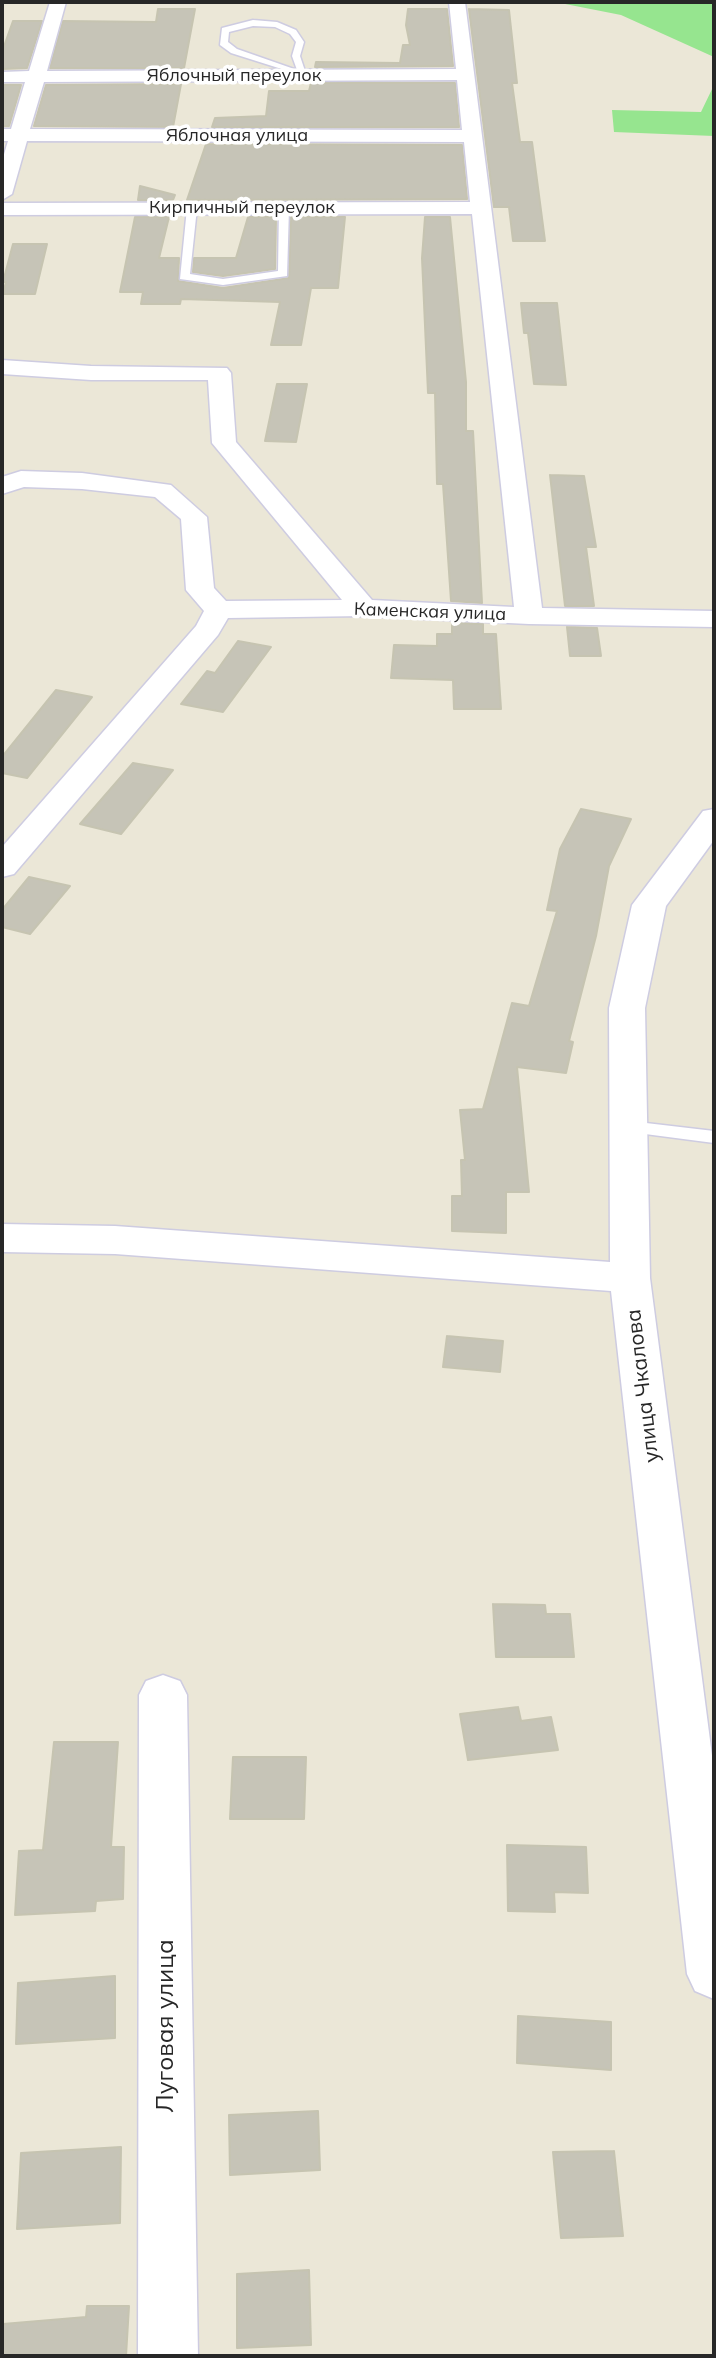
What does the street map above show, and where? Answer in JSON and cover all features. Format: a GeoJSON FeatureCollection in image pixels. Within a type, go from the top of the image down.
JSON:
{"type":"FeatureCollection","features":[{"type":"Feature","properties":{"kind":"street"},"geometry":{"type":"LineString","coordinates":[[2,194],[9,135],[37,77],[58,2]]}},
{"type":"Feature","properties":{"kind":"street","name":"Каменская улица"},"geometry":{"type":"LineString","coordinates":[[218,610],[364,608],[529,615],[457,2]]}},
{"type":"Feature","properties":{"kind":"street","name":"Яблочный переулок"},"geometry":{"type":"LineString","coordinates":[[2,77],[466,74]]}},
{"type":"Feature","properties":{"kind":"street","name":"Яблочная улица"},"geometry":{"type":"LineString","coordinates":[[9,135],[473,136]]}},
{"type":"Feature","properties":{"kind":"street","name":"Кирпичный переулок"},"geometry":{"type":"LineString","coordinates":[[2,209],[482,208]]}},
{"type":"Feature","properties":{"kind":"street"},"geometry":{"type":"LineString","coordinates":[[2,367],[91,373],[219,373],[224,443],[364,608]]}},
{"type":"Feature","properties":{"kind":"street"},"geometry":{"type":"LineString","coordinates":[[2,867],[208,629],[218,610],[200,590],[194,517],[162,490],[82,481],[8,482]]}},
{"type":"Feature","properties":{"kind":"street"},"geometry":{"type":"LineString","coordinates":[[529,615],[714,619]]}},
{"type":"Feature","properties":{"kind":"street","name":"улица Чкалова"},"geometry":{"type":"LineString","coordinates":[[714,818],[649,905],[627,1008],[630,1278],[714,1974]]}},
{"type":"Feature","properties":{"kind":"street"},"geometry":{"type":"LineString","coordinates":[[2,1238],[115,1240],[630,1278]]}},
{"type":"Feature","properties":{"kind":"street","name":"Луговая улица"},"geometry":{"type":"LineString","coordinates":[[163,1695],[168,2356]]}},
{"type":"Feature","properties":{"kind":"lane"},"geometry":{"type":"LineString","coordinates":[[253,23],[277,25],[293,32],[300,42],[296,56],[304,75],[234,51],[223,43],[222,35],[225,30],[253,23]]}},
{"type":"Feature","properties":{"kind":"lane"},"geometry":{"type":"LineString","coordinates":[[192,208],[184,277],[223,282],[283,274],[284,208]]}},
{"type":"Feature","properties":{"kind":"lane"},"geometry":{"type":"LineString","coordinates":[[629,1127],[714,1137]]}},
{"type":"Feature","properties":{"kind":"green space"},"geometry":{"type":"Polygon","coordinates":[[[555,2],[714,2],[714,57],[621,15],[555,2]]]}},
{"type":"Feature","properties":{"kind":"green space"},"geometry":{"type":"Polygon","coordinates":[[[714,85],[714,136],[614,132],[612,110],[701,112],[714,85]]]}},
{"type":"Feature","properties":{"kind":"building"},"geometry":{"type":"Polygon","coordinates":[[[158,9],[195,9],[184,68],[50,68],[63,21],[156,22],[158,9]]]}},
{"type":"Feature","properties":{"kind":"building"},"geometry":{"type":"Polygon","coordinates":[[[408,9],[447,9],[453,66],[315,67],[316,62],[400,63],[403,45],[410,45],[406,25],[408,9]]]}},
{"type":"Feature","properties":{"kind":"building"},"geometry":{"type":"Polygon","coordinates":[[[469,9],[509,10],[517,83],[512,83],[520,142],[532,142],[545,241],[513,241],[509,207],[494,207],[469,9]]]}},
{"type":"Feature","properties":{"kind":"building"},"geometry":{"type":"Polygon","coordinates":[[[13,21],[42,21],[27,68],[2,69],[2,52],[13,21]]]}},
{"type":"Feature","properties":{"kind":"building"},"geometry":{"type":"Polygon","coordinates":[[[311,83],[455,83],[459,127],[212,127],[215,118],[266,116],[269,91],[309,91],[311,83]]]}},
{"type":"Feature","properties":{"kind":"building"},"geometry":{"type":"Polygon","coordinates":[[[181,84],[173,127],[34,126],[46,85],[181,84]]]}},
{"type":"Feature","properties":{"kind":"building"},"geometry":{"type":"Polygon","coordinates":[[[2,85],[21,85],[9,126],[2,126],[2,85]]]}},
{"type":"Feature","properties":{"kind":"building"},"geometry":{"type":"Polygon","coordinates":[[[206,144],[462,145],[467,199],[187,200],[206,144]]]}},
{"type":"Feature","properties":{"kind":"building"},"geometry":{"type":"Polygon","coordinates":[[[140,186],[175,195],[173,200],[138,200],[140,186]]]}},
{"type":"Feature","properties":{"kind":"building"},"geometry":{"type":"Polygon","coordinates":[[[135,217],[169,217],[159,258],[179,258],[178,281],[223,288],[289,278],[291,217],[345,217],[338,288],[311,288],[301,345],[271,345],[280,302],[181,299],[180,304],[141,304],[143,292],[120,292],[135,217]]]}},
{"type":"Feature","properties":{"kind":"building"},"geometry":{"type":"Polygon","coordinates":[[[248,217],[276,217],[275,269],[223,276],[193,272],[194,258],[236,258],[248,217]]]}},
{"type":"Feature","properties":{"kind":"building"},"geometry":{"type":"Polygon","coordinates":[[[425,217],[450,217],[466,382],[466,431],[473,431],[482,603],[451,601],[443,484],[437,484],[435,393],[428,393],[422,258],[425,217]]]}},
{"type":"Feature","properties":{"kind":"building"},"geometry":{"type":"Polygon","coordinates":[[[13,244],[47,244],[35,294],[3,294],[6,282],[3,282],[13,244]]]}},
{"type":"Feature","properties":{"kind":"building"},"geometry":{"type":"Polygon","coordinates":[[[521,303],[557,303],[566,385],[534,384],[528,333],[524,333],[521,303]]]}},
{"type":"Feature","properties":{"kind":"building"},"geometry":{"type":"Polygon","coordinates":[[[277,384],[307,384],[296,442],[265,441],[277,384]]]}},
{"type":"Feature","properties":{"kind":"building"},"geometry":{"type":"Polygon","coordinates":[[[550,475],[584,476],[596,547],[586,547],[594,606],[565,606],[550,475]]]}},
{"type":"Feature","properties":{"kind":"building"},"geometry":{"type":"Polygon","coordinates":[[[452,623],[483,624],[483,634],[496,634],[501,709],[454,709],[453,680],[391,678],[394,645],[437,646],[437,634],[452,634],[452,623]]]}},
{"type":"Feature","properties":{"kind":"building"},"geometry":{"type":"Polygon","coordinates":[[[567,627],[597,628],[601,656],[570,656],[567,627]]]}},
{"type":"Feature","properties":{"kind":"building"},"geometry":{"type":"Polygon","coordinates":[[[238,641],[271,647],[223,712],[181,704],[207,671],[215,673],[238,641]]]}},
{"type":"Feature","properties":{"kind":"building"},"geometry":{"type":"Polygon","coordinates":[[[56,690],[92,697],[27,778],[2,773],[2,757],[56,690]]]}},
{"type":"Feature","properties":{"kind":"building"},"geometry":{"type":"Polygon","coordinates":[[[133,763],[173,770],[121,834],[80,824],[133,763]]]}},
{"type":"Feature","properties":{"kind":"building"},"geometry":{"type":"Polygon","coordinates":[[[581,809],[631,819],[609,866],[596,936],[569,1041],[573,1042],[566,1073],[517,1067],[529,1192],[506,1192],[506,1233],[452,1231],[452,1196],[462,1196],[461,1160],[465,1160],[460,1110],[483,1109],[512,1003],[529,1006],[557,911],[547,910],[560,849],[581,809]]]}},
{"type":"Feature","properties":{"kind":"building"},"geometry":{"type":"Polygon","coordinates":[[[29,877],[70,886],[30,934],[2,927],[2,910],[29,877]]]}},
{"type":"Feature","properties":{"kind":"building"},"geometry":{"type":"Polygon","coordinates":[[[447,1336],[503,1341],[500,1372],[443,1367],[447,1336]]]}},
{"type":"Feature","properties":{"kind":"building"},"geometry":{"type":"Polygon","coordinates":[[[493,1604],[545,1605],[546,1614],[570,1614],[574,1657],[496,1657],[493,1604]]]}},
{"type":"Feature","properties":{"kind":"building"},"geometry":{"type":"Polygon","coordinates":[[[518,1707],[521,1721],[551,1717],[558,1750],[468,1760],[460,1714],[518,1707]]]}},
{"type":"Feature","properties":{"kind":"building"},"geometry":{"type":"Polygon","coordinates":[[[54,1742],[118,1742],[111,1847],[124,1847],[123,1899],[96,1901],[95,1911],[15,1915],[19,1851],[43,1850],[54,1742]]]}},
{"type":"Feature","properties":{"kind":"building"},"geometry":{"type":"Polygon","coordinates":[[[233,1757],[306,1757],[304,1819],[230,1819],[233,1757]]]}},
{"type":"Feature","properties":{"kind":"building"},"geometry":{"type":"Polygon","coordinates":[[[507,1845],[586,1847],[588,1893],[554,1892],[555,1912],[508,1911],[507,1845]]]}},
{"type":"Feature","properties":{"kind":"building"},"geometry":{"type":"Polygon","coordinates":[[[115,1976],[115,2038],[16,2044],[18,1983],[115,1976]]]}},
{"type":"Feature","properties":{"kind":"building"},"geometry":{"type":"Polygon","coordinates":[[[518,2016],[611,2022],[611,2070],[517,2063],[518,2016]]]}},
{"type":"Feature","properties":{"kind":"building"},"geometry":{"type":"Polygon","coordinates":[[[318,2111],[320,2170],[230,2175],[229,2115],[318,2111]]]}},
{"type":"Feature","properties":{"kind":"building"},"geometry":{"type":"Polygon","coordinates":[[[121,2147],[120,2223],[17,2229],[21,2153],[121,2147]]]}},
{"type":"Feature","properties":{"kind":"building"},"geometry":{"type":"Polygon","coordinates":[[[614,2151],[623,2236],[561,2238],[553,2152],[614,2151]]]}},
{"type":"Feature","properties":{"kind":"building"},"geometry":{"type":"Polygon","coordinates":[[[309,2270],[311,2345],[237,2348],[237,2274],[309,2270]]]}},
{"type":"Feature","properties":{"kind":"building"},"geometry":{"type":"Polygon","coordinates":[[[87,2306],[129,2306],[126,2356],[2,2356],[3,2324],[86,2317],[87,2306]]]}}]}
